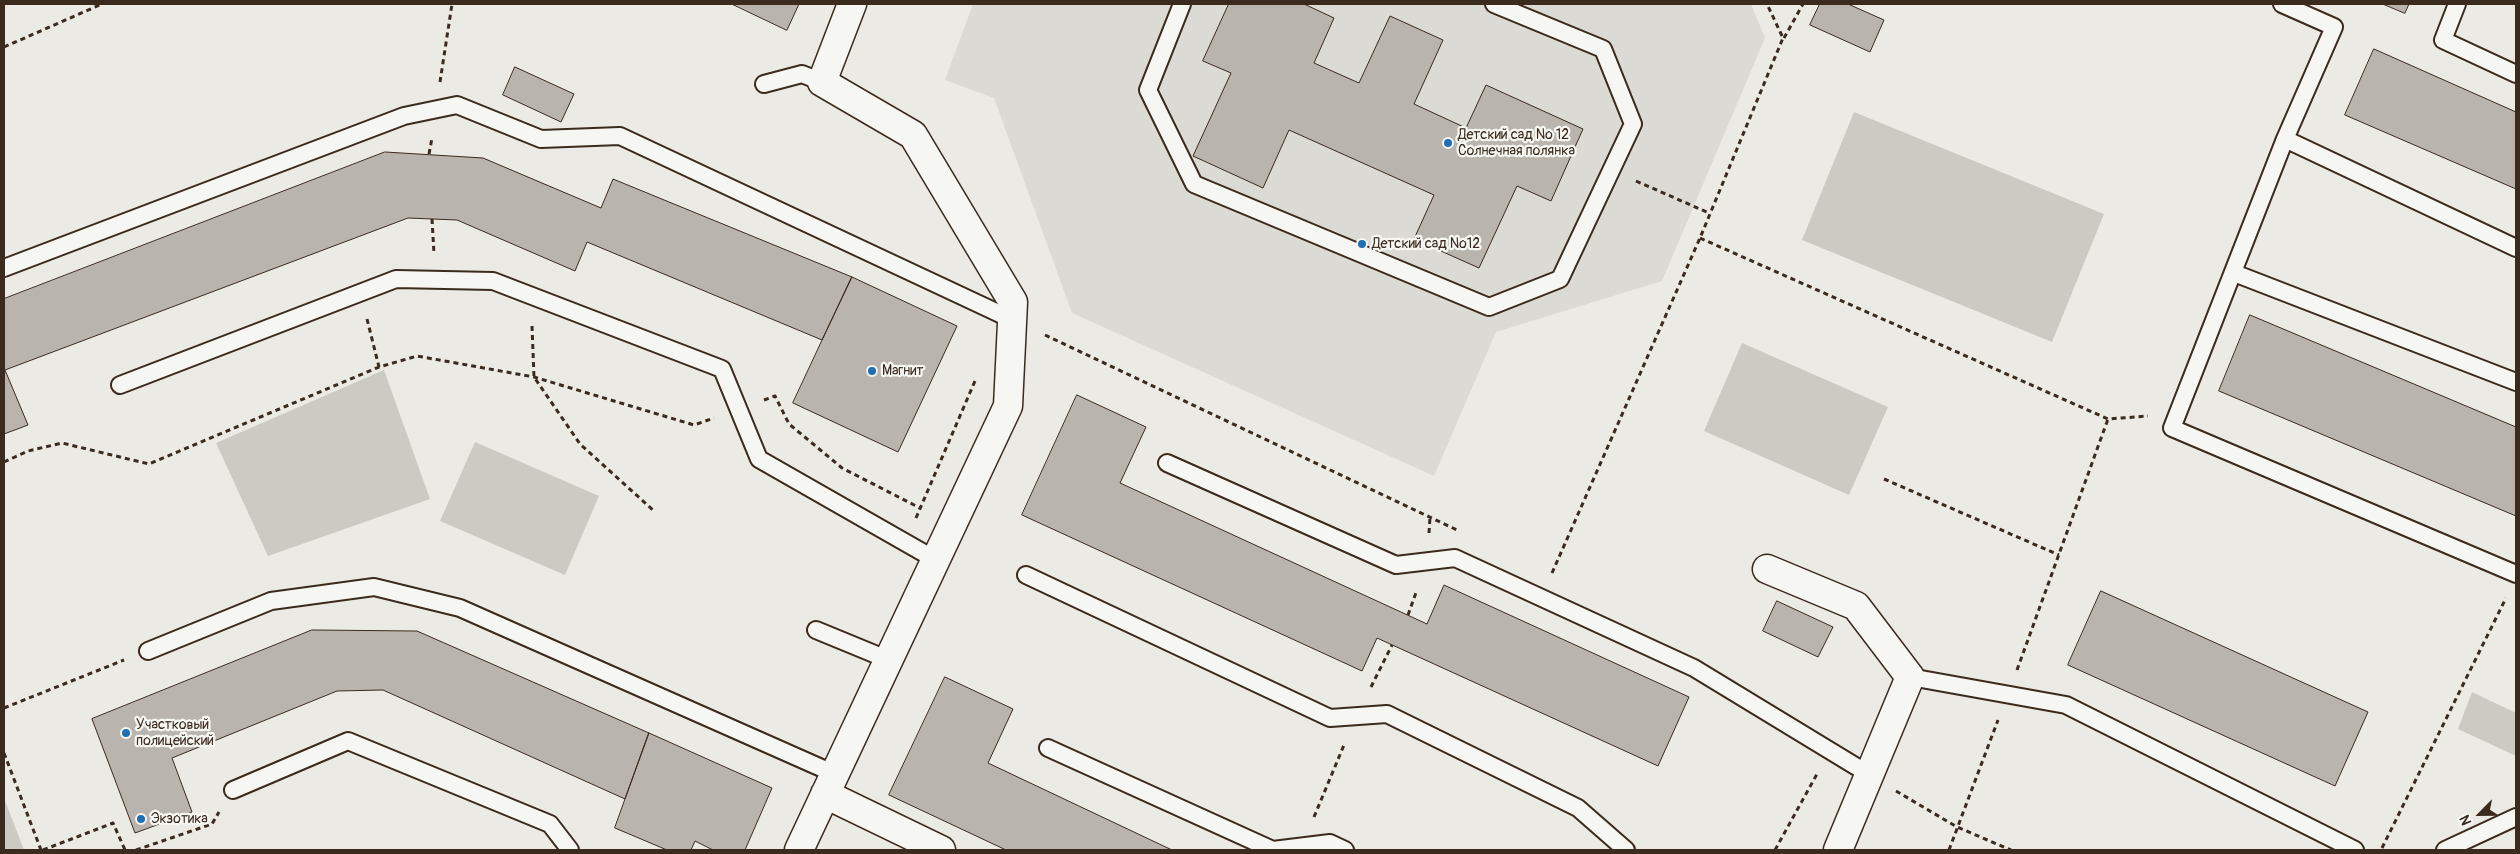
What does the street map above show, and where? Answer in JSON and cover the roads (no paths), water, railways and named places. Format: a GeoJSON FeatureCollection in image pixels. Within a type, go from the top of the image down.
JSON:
{"type":"FeatureCollection","features":[{"type":"Feature","properties":{"kind":"street"},"geometry":{"type":"LineString","coordinates":[[799,850],[1008,406],[1014,302],[913,135],[822,82],[852,4]]}},
{"type":"Feature","properties":{"kind":"street"},"geometry":{"type":"LineString","coordinates":[[1767,569],[1856,606],[1910,677],[1838,850]]}},
{"type":"Feature","properties":{"kind":"street"},"geometry":{"type":"LineString","coordinates":[[830,784],[941,850]]}},
{"type":"Feature","properties":{"kind":"lane"},"geometry":{"type":"LineString","coordinates":[[1182,4],[1148,90],[1194,184],[1489,307],[1560,279],[1633,124],[1602,49],[1494,4]]}},
{"type":"Feature","properties":{"kind":"lane"},"geometry":{"type":"LineString","coordinates":[[2282,4],[2334,27],[2284,139],[2234,273],[2172,428],[2516,574]]}},
{"type":"Feature","properties":{"kind":"lane"},"geometry":{"type":"LineString","coordinates":[[2457,4],[2443,40],[2516,74]]}},
{"type":"Feature","properties":{"kind":"lane"},"geometry":{"type":"LineString","coordinates":[[764,84],[802,74],[822,82]]}},
{"type":"Feature","properties":{"kind":"lane"},"geometry":{"type":"LineString","coordinates":[[4,268],[404,116],[458,105],[541,139],[620,136],[1012,320]]}},
{"type":"Feature","properties":{"kind":"lane"},"geometry":{"type":"LineString","coordinates":[[2284,139],[2516,248]]}},
{"type":"Feature","properties":{"kind":"lane"},"geometry":{"type":"LineString","coordinates":[[2234,273],[2516,382]]}},
{"type":"Feature","properties":{"kind":"lane"},"geometry":{"type":"LineString","coordinates":[[120,384],[396,279],[493,281],[722,369],[759,459],[936,560]]}},
{"type":"Feature","properties":{"kind":"lane"},"geometry":{"type":"LineString","coordinates":[[1167,463],[1396,565],[1455,558],[1694,668],[1870,775]]}},
{"type":"Feature","properties":{"kind":"lane"},"geometry":{"type":"LineString","coordinates":[[1026,575],[1330,718],[1387,714],[1578,808],[1626,850]]}},
{"type":"Feature","properties":{"kind":"lane"},"geometry":{"type":"LineString","coordinates":[[148,651],[271,601],[374,587],[460,608],[830,784]]}},
{"type":"Feature","properties":{"kind":"lane"},"geometry":{"type":"LineString","coordinates":[[816,630],[889,660]]}},
{"type":"Feature","properties":{"kind":"lane"},"geometry":{"type":"LineString","coordinates":[[1910,677],[2066,705],[2355,850]]}},
{"type":"Feature","properties":{"kind":"lane"},"geometry":{"type":"LineString","coordinates":[[232,790],[348,741],[550,824],[570,850]]}},
{"type":"Feature","properties":{"kind":"lane"},"geometry":{"type":"LineString","coordinates":[[1048,748],[1273,850],[1330,843],[1345,850]]}},
{"type":"Feature","properties":{"kind":"lane"},"geometry":{"type":"LineString","coordinates":[[2445,850],[2516,817]]}},
{"type":"Feature","properties":{"kind":"place","name":"Детский сад № 12 Солнечная полянка"},"geometry":{"type":"Point","coordinates":[1448,143]}},
{"type":"Feature","properties":{"kind":"place","name":"Детский сад №12"},"geometry":{"type":"Point","coordinates":[1362,244]}},
{"type":"Feature","properties":{"kind":"place","name":"Магнит"},"geometry":{"type":"Point","coordinates":[872,371]}},
{"type":"Feature","properties":{"kind":"place","name":"Участковый полицейский"},"geometry":{"type":"Point","coordinates":[126,733]}},
{"type":"Feature","properties":{"kind":"place","name":"Экзотика"},"geometry":{"type":"Point","coordinates":[141,819]}}]}
